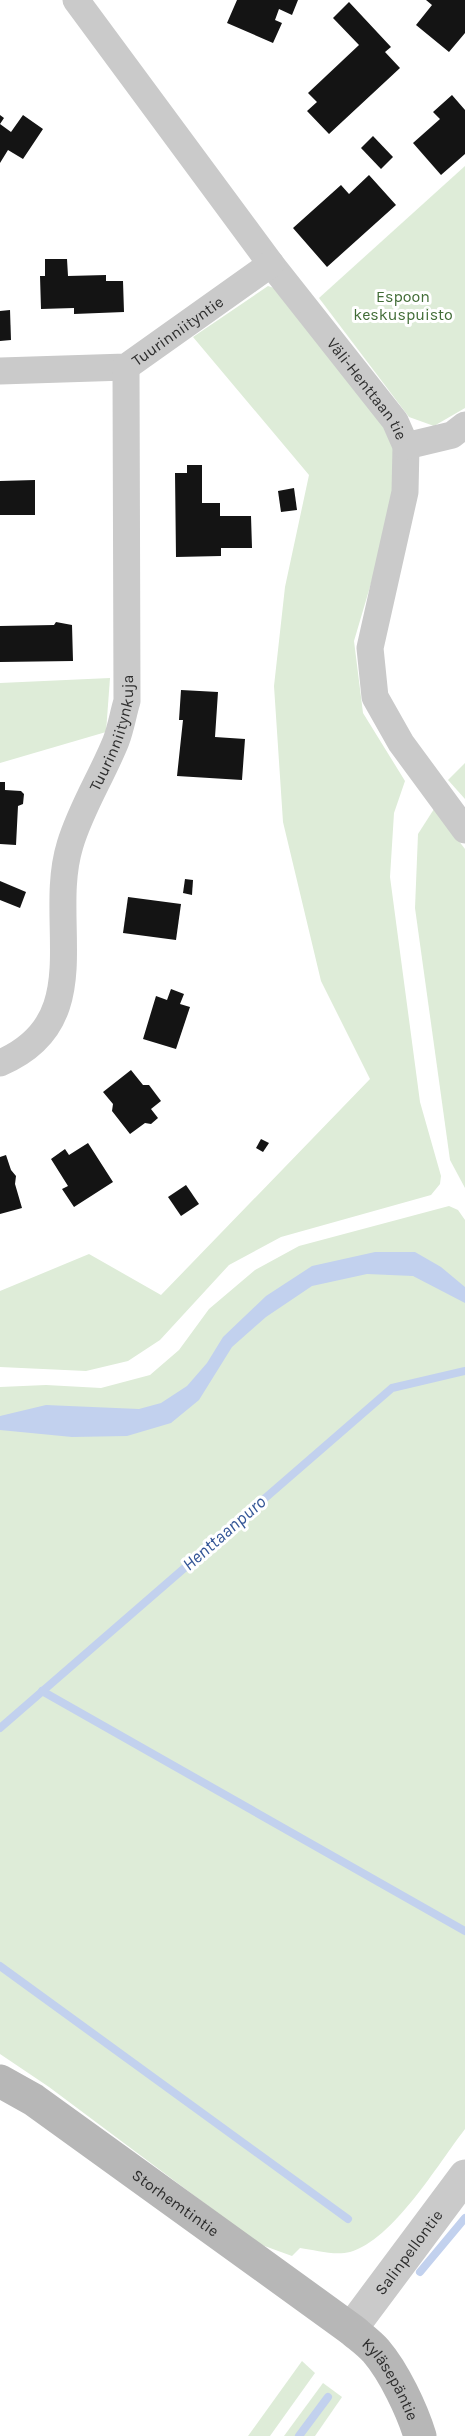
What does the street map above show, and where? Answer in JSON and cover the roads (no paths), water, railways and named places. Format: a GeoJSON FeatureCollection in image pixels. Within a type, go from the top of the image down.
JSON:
{"type":"FeatureCollection","features":[{"type":"Feature","properties":{"kind":"main road","name":"Storhemtintie"},"geometry":{"type":"LineString","coordinates":[[0,2081],[34,2100],[351,2329]]}},
{"type":"Feature","properties":{"kind":"main road","name":"Kyläsepäntie"},"geometry":{"type":"LineString","coordinates":[[351,2329],[374,2348],[385,2361],[416,2422],[420,2436]]}},
{"type":"Feature","properties":{"kind":"street","name":"Väli-Henttaan tie"},"geometry":{"type":"LineString","coordinates":[[76,0],[271,264],[381,400],[395,421],[406,446],[405,492],[370,648],[375,697],[401,743],[465,830]]}},
{"type":"Feature","properties":{"kind":"street","name":"Tuurinniityntie"},"geometry":{"type":"LineString","coordinates":[[0,370],[126,367],[271,264]]}},
{"type":"Feature","properties":{"kind":"street","name":"Tuurinniitynkuja"},"geometry":{"type":"LineString","coordinates":[[0,1063],[15,1057],[45,1030],[62,992],[65,958],[62,884],[69,846],[83,807],[117,740],[127,701],[126,367]]}},
{"type":"Feature","properties":{"kind":"street"},"geometry":{"type":"LineString","coordinates":[[406,446],[452,435],[465,425]]}},
{"type":"Feature","properties":{"kind":"street","name":"Salinpellontie"},"geometry":{"type":"LineString","coordinates":[[351,2329],[465,2176]]}},
{"type":"Feature","properties":{"kind":"water"},"geometry":{"type":"Polygon","coordinates":[[[375,1252],[415,1252],[441,1267],[465,1287],[465,1303],[413,1276],[367,1274],[312,1286],[266,1317],[232,1347],[199,1400],[171,1423],[127,1436],[72,1437],[0,1430],[0,1416],[46,1405],[139,1409],[161,1403],[187,1386],[207,1363],[223,1337],[266,1296],[312,1266],[375,1252]]]}},
{"type":"Feature","properties":{"kind":"waterway","name":"Henttaanpuro"},"geometry":{"type":"LineString","coordinates":[[0,1728],[392,1388],[465,1371]]}},
{"type":"Feature","properties":{"kind":"waterway"},"geometry":{"type":"LineString","coordinates":[[42,1691],[465,1931]]}},
{"type":"Feature","properties":{"kind":"waterway"},"geometry":{"type":"LineString","coordinates":[[0,1966],[348,2219]]}},
{"type":"Feature","properties":{"kind":"waterway"},"geometry":{"type":"LineString","coordinates":[[420,2272],[465,2218]]}},
{"type":"Feature","properties":{"kind":"waterway"},"geometry":{"type":"LineString","coordinates":[[299,2436],[328,2397]]}},
{"type":"Feature","properties":{"kind":"park label","name":"Espoon keskuspuisto"},"geometry":{"type":"Point","coordinates":[403,305]}}]}
